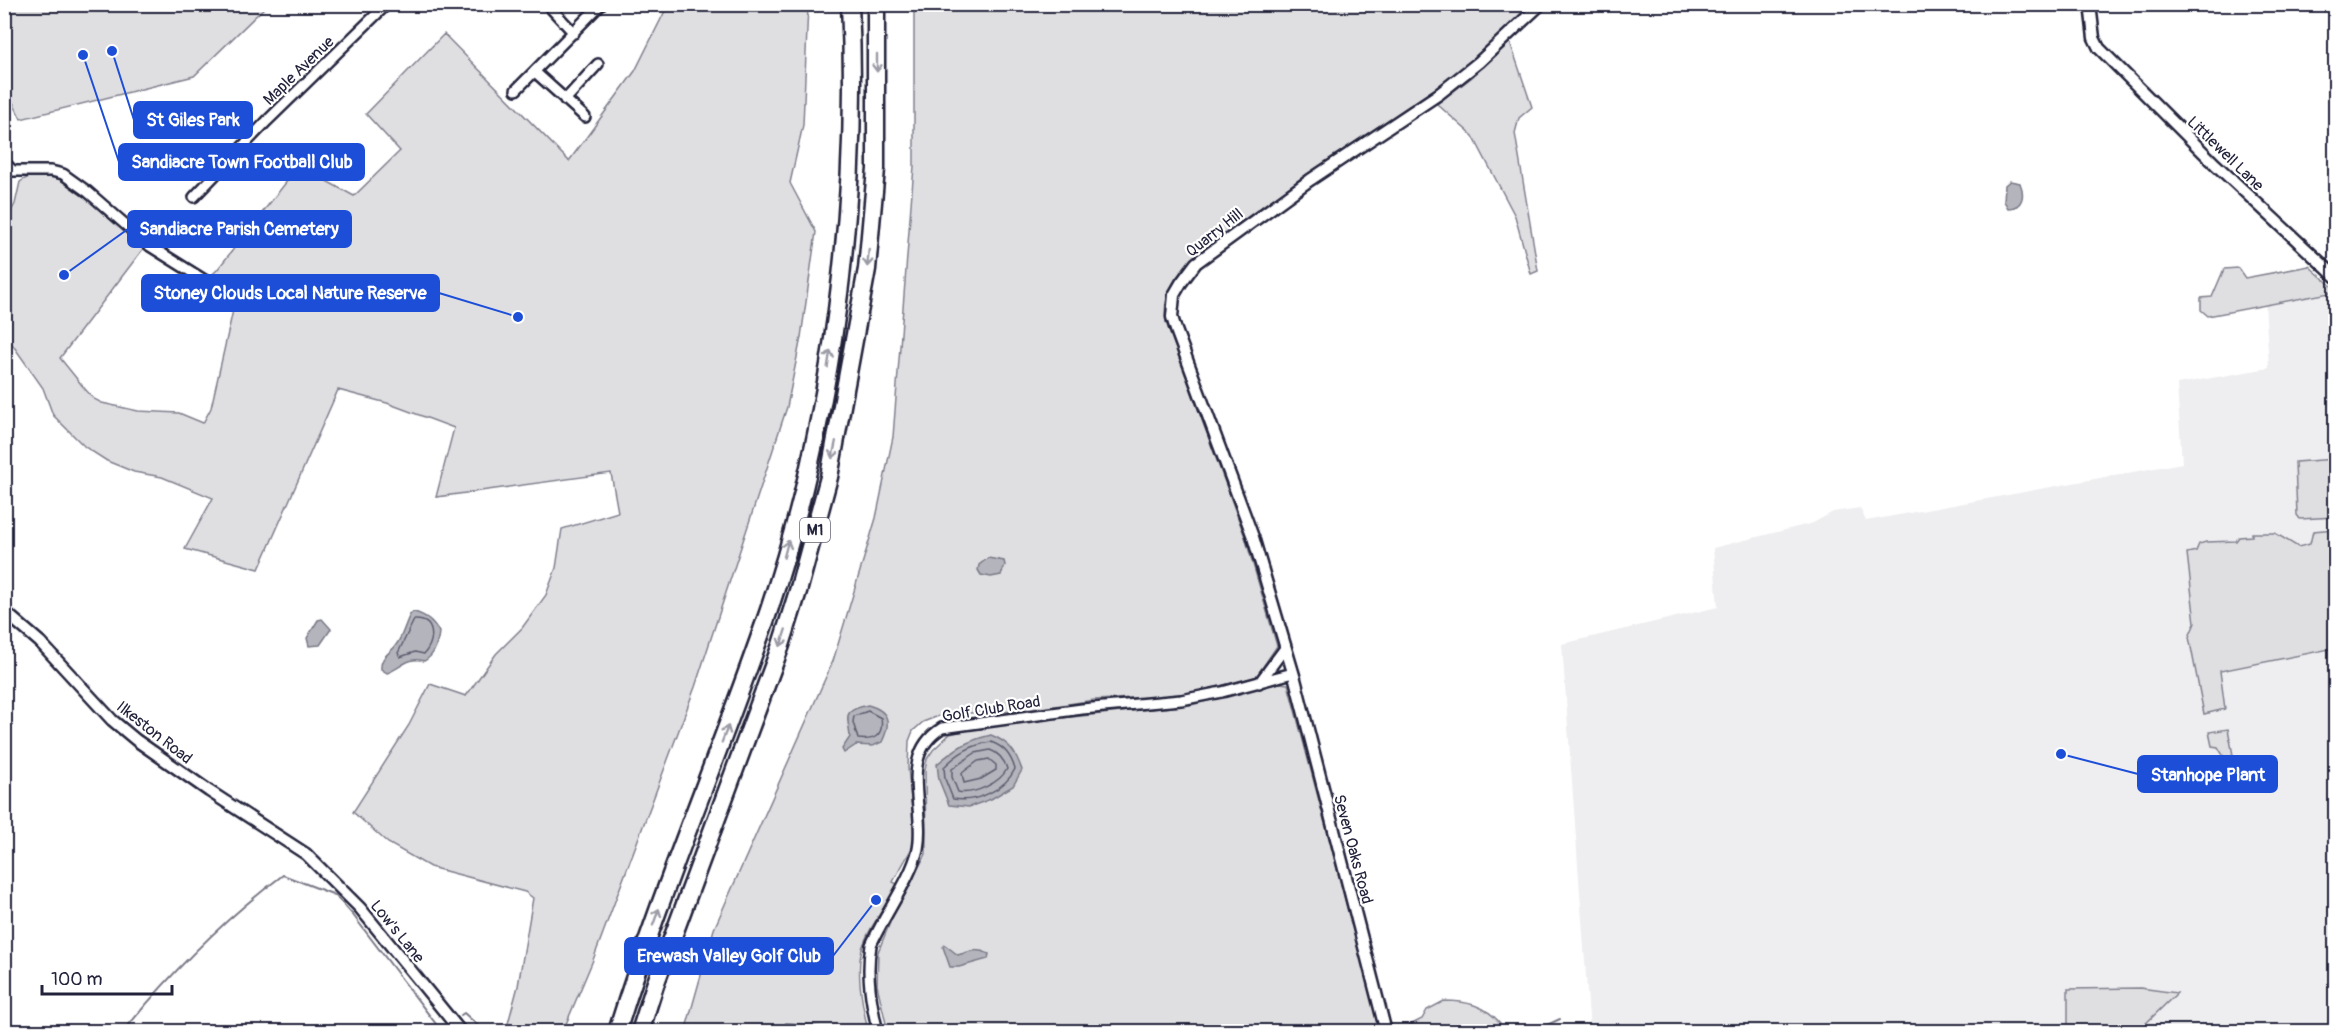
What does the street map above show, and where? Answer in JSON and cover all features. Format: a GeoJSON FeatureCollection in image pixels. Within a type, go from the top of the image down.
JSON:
{"type":"FeatureCollection","features":[{"type":"Feature","properties":{"kind":"highway","name":"M1"},"geometry":{"type":"LineString","coordinates":[[617,1032],[643,952],[740,695],[780,575],[802,493],[825,382],[844,249],[851,128],[850,4]]}},
{"type":"Feature","properties":{"kind":"highway","name":"M1"},"geometry":{"type":"LineString","coordinates":[[640,1032],[655,985],[781,645],[826,486],[850,372],[867,269],[876,169],[876,4]]}},
{"type":"Feature","properties":{"kind":"street","name":"Maple Avenue"},"geometry":{"type":"LineString","coordinates":[[194,197],[267,121],[387,4]]}},
{"type":"Feature","properties":{"kind":"street"},"geometry":{"type":"LineString","coordinates":[[547,4],[574,33]]}},
{"type":"Feature","properties":{"kind":"street"},"geometry":{"type":"LineString","coordinates":[[516,90],[601,4]]}},
{"type":"Feature","properties":{"kind":"street","name":"Quarry Hill"},"geometry":{"type":"LineString","coordinates":[[1293,673],[1253,537],[1176,330],[1173,317],[1174,295],[1196,263],[1310,180],[1439,94],[1479,62],[1541,4]]}},
{"type":"Feature","properties":{"kind":"street","name":"Littlewell Lane"},"geometry":{"type":"LineString","coordinates":[[2090,4],[2094,38],[2099,48],[2215,164],[2336,277]]}},
{"type":"Feature","properties":{"kind":"street"},"geometry":{"type":"LineString","coordinates":[[565,100],[598,64]]}},
{"type":"Feature","properties":{"kind":"street"},"geometry":{"type":"LineString","coordinates":[[535,72],[585,117]]}},
{"type":"Feature","properties":{"kind":"street"},"geometry":{"type":"LineString","coordinates":[[4,162],[13,171],[51,171],[63,174],[88,192],[150,246],[206,282]]}},
{"type":"Feature","properties":{"kind":"street"},"geometry":{"type":"LineString","coordinates":[[206,185],[214,193]]}},
{"type":"Feature","properties":{"kind":"street","name":"Ilkeston Road"},"geometry":{"type":"LineString","coordinates":[[4,611],[40,642],[112,720],[136,740],[306,854]]}},
{"type":"Feature","properties":{"kind":"street"},"geometry":{"type":"LineString","coordinates":[[1258,683],[1285,648]]}},
{"type":"Feature","properties":{"kind":"street","name":"Golf Club Road"},"geometry":{"type":"LineString","coordinates":[[878,1032],[869,979],[871,945],[917,852],[919,818],[916,764],[924,744],[934,733],[942,728],[1082,709],[1181,700],[1293,673]]}},
{"type":"Feature","properties":{"kind":"street","name":"Seven Oaks Road"},"geometry":{"type":"LineString","coordinates":[[1293,673],[1386,1032]]}},
{"type":"Feature","properties":{"kind":"street","name":"Low's Lane"},"geometry":{"type":"LineString","coordinates":[[306,854],[360,908],[461,1032]]}},
{"type":"Feature","properties":{"kind":"shaded area"},"geometry":{"type":"Polygon","coordinates":[[[4,5],[267,5],[194,76],[21,119],[5,86],[5,24],[9,21],[5,15],[4,5]]]}},
{"type":"Feature","properties":{"kind":"shaded area"},"geometry":{"type":"Polygon","coordinates":[[[668,5],[808,5],[803,125],[790,183],[816,232],[801,337],[787,407],[695,687],[593,960],[563,1031],[506,1031],[518,986],[533,898],[525,892],[430,867],[388,843],[353,812],[409,725],[430,684],[466,696],[496,654],[522,628],[546,595],[556,568],[562,529],[618,512],[611,473],[436,497],[454,428],[387,403],[338,390],[259,569],[185,549],[213,498],[162,477],[134,472],[107,461],[85,447],[53,415],[43,388],[5,334],[4,224],[15,204],[20,182],[27,178],[47,175],[71,186],[83,195],[139,244],[143,249],[60,358],[94,399],[102,403],[138,411],[179,413],[203,423],[211,408],[236,297],[201,285],[217,270],[299,166],[354,196],[400,151],[366,114],[444,34],[569,161],[635,71],[668,5]]]}},
{"type":"Feature","properties":{"kind":"shaded area"},"geometry":{"type":"Polygon","coordinates":[[[914,5],[1531,5],[1487,47],[1443,83],[1300,179],[1188,263],[1167,297],[1166,322],[1245,537],[1277,646],[1256,677],[1174,696],[1094,700],[1023,711],[944,714],[923,722],[913,731],[909,741],[908,768],[914,830],[913,846],[893,882],[899,885],[872,927],[861,952],[860,987],[868,1031],[685,1032],[714,929],[833,661],[876,518],[893,437],[914,166],[914,5]]]}},
{"type":"Feature","properties":{"kind":"shaded area"},"geometry":{"type":"Polygon","coordinates":[[[1510,42],[1532,107],[1519,118],[1515,133],[1538,271],[1531,274],[1515,216],[1473,136],[1437,104],[1471,78],[1510,42]]]}},
{"type":"Feature","properties":{"kind":"shaded area"},"geometry":{"type":"Polygon","coordinates":[[[2309,266],[2335,289],[2335,292],[2208,316],[2201,310],[2201,298],[2212,297],[2224,269],[2238,268],[2245,278],[2309,266]]]}},
{"type":"Feature","properties":{"kind":"shaded area"},"geometry":{"type":"Polygon","coordinates":[[[2335,292],[2335,1031],[1590,1031],[1562,644],[1718,607],[1713,548],[1813,523],[1833,512],[1860,508],[1866,521],[2182,463],[2177,384],[2269,368],[2265,303],[2335,292]]]}},
{"type":"Feature","properties":{"kind":"shaded area"},"geometry":{"type":"Polygon","coordinates":[[[2335,459],[2335,517],[2300,519],[2297,515],[2295,462],[2335,459]]]}},
{"type":"Feature","properties":{"kind":"shaded area"},"geometry":{"type":"Polygon","coordinates":[[[2335,529],[2335,648],[2220,671],[2225,709],[2204,714],[2189,637],[2195,623],[2187,553],[2196,551],[2199,544],[2236,541],[2239,537],[2252,536],[2252,533],[2275,533],[2298,547],[2310,544],[2313,531],[2335,529]]]}},
{"type":"Feature","properties":{"kind":"shaded area"},"geometry":{"type":"Polygon","coordinates":[[[1279,683],[1288,684],[1380,1031],[888,1032],[877,985],[878,952],[896,908],[926,854],[925,770],[927,759],[950,734],[975,728],[1031,721],[1191,705],[1279,683]]]}},
{"type":"Feature","properties":{"kind":"shaded area"},"geometry":{"type":"Polygon","coordinates":[[[2228,729],[2233,755],[2224,757],[2218,747],[2212,746],[2209,732],[2228,729]]]}},
{"type":"Feature","properties":{"kind":"shaded area"},"geometry":{"type":"Polygon","coordinates":[[[2140,988],[2177,993],[2138,1031],[2068,1031],[2068,989],[2140,988]]]}},
{"type":"Feature","properties":{"kind":"shaded area"},"geometry":{"type":"Polygon","coordinates":[[[1444,1001],[1475,1005],[1488,1012],[1500,1023],[1489,1031],[1398,1031],[1422,1019],[1427,1010],[1444,1001]]]}},
{"type":"Feature","properties":{"kind":"water"},"geometry":{"type":"Polygon","coordinates":[[[2010,181],[2020,183],[2022,200],[2017,206],[2008,208],[2004,201],[2005,185],[2010,181]]]}},
{"type":"Feature","properties":{"kind":"water"},"geometry":{"type":"Polygon","coordinates":[[[988,558],[1004,561],[1005,565],[1001,575],[991,577],[981,575],[978,570],[979,565],[988,558]]]}},
{"type":"Feature","properties":{"kind":"water"},"geometry":{"type":"Polygon","coordinates":[[[411,613],[426,617],[437,628],[439,632],[435,649],[424,661],[409,661],[387,673],[381,669],[382,661],[394,648],[411,613]]]}},
{"type":"Feature","properties":{"kind":"water"},"geometry":{"type":"Polygon","coordinates":[[[322,619],[331,629],[320,645],[309,646],[307,638],[318,620],[322,619]]]}},
{"type":"Feature","properties":{"kind":"water"},"geometry":{"type":"Polygon","coordinates":[[[868,705],[881,711],[887,719],[887,729],[882,742],[873,746],[856,745],[844,753],[842,749],[850,737],[848,715],[854,709],[868,705]]]}},
{"type":"Feature","properties":{"kind":"water"},"geometry":{"type":"Polygon","coordinates":[[[991,735],[1007,744],[1020,764],[1022,770],[1013,786],[991,799],[969,807],[949,805],[939,780],[937,764],[962,746],[991,735]]]}},
{"type":"Feature","properties":{"kind":"water"},"geometry":{"type":"Polygon","coordinates":[[[945,945],[958,955],[973,951],[985,952],[989,954],[988,959],[959,967],[950,967],[943,947],[945,945]]]}},
{"type":"Feature","properties":{"kind":"water"},"geometry":{"type":"Polygon","coordinates":[[[786,1023],[821,1028],[830,1031],[777,1031],[786,1023]]]}},
{"type":"Feature","properties":{"kind":"waterway"},"geometry":{"type":"LineString","coordinates":[[123,1032],[159,989],[218,929],[283,875],[335,895],[353,915],[439,1028],[447,1027]]}},
{"type":"Feature","properties":{"kind":"waterway"},"geometry":{"type":"LineString","coordinates":[[461,1015],[464,1013],[485,1032]]}},
{"type":"Feature","properties":{"kind":"waterway"},"geometry":{"type":"LineString","coordinates":[[1532,1032],[1560,1019]]}},
{"type":"Feature","properties":{"kind":"place","name":"St Giles Park"},"geometry":{"type":"Point","coordinates":[112,51]}},
{"type":"Feature","properties":{"kind":"place","name":"Sandiacre Town Football Club"},"geometry":{"type":"Point","coordinates":[83,55]}},
{"type":"Feature","properties":{"kind":"place","name":"Sandiacre Parish Cemetery"},"geometry":{"type":"Point","coordinates":[64,275]}},
{"type":"Feature","properties":{"kind":"place","name":"Stoney Clouds Local Nature Reserve"},"geometry":{"type":"Point","coordinates":[518,317]}},
{"type":"Feature","properties":{"kind":"place","name":"Stanhope Plant"},"geometry":{"type":"Point","coordinates":[2061,754]}},
{"type":"Feature","properties":{"kind":"place","name":"Erewash Valley Golf Club"},"geometry":{"type":"Point","coordinates":[876,900]}}]}
